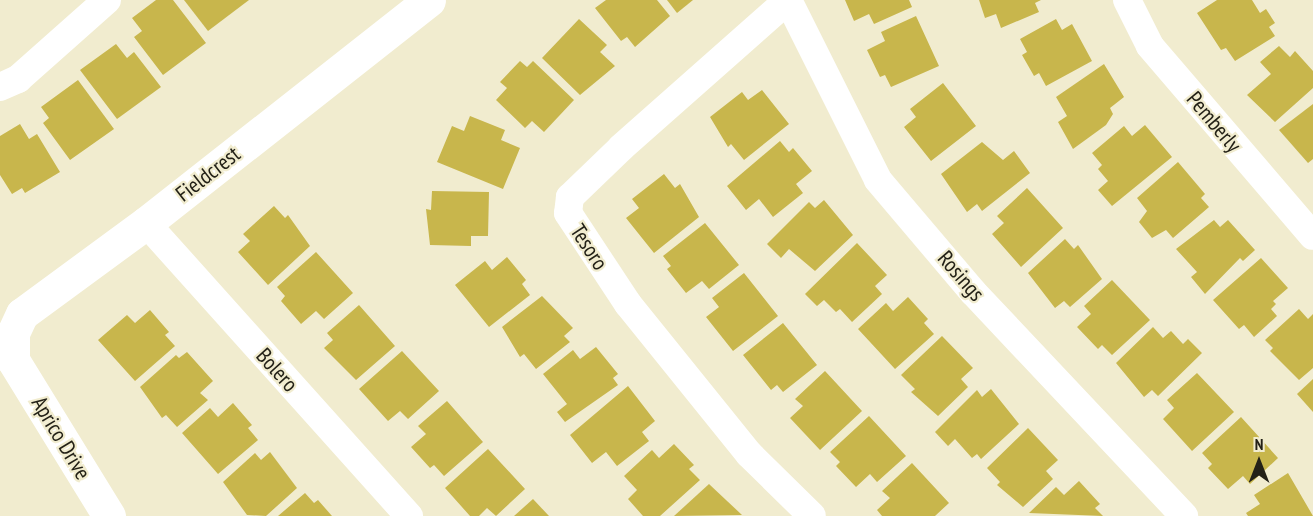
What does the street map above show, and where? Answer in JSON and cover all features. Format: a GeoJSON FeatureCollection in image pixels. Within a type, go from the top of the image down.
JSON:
{"type":"FeatureCollection","features":[{"type":"Feature","properties":{"kind":"street"},"geometry":{"type":"LineString","coordinates":[[0,87],[18,79],[107,0]]}},
{"type":"Feature","properties":{"kind":"street","name":"Fieldcrest"},"geometry":{"type":"LineString","coordinates":[[13,360],[13,333],[22,314],[146,222],[429,0]]}},
{"type":"Feature","properties":{"kind":"street","name":"Tesoro"},"geometry":{"type":"LineString","coordinates":[[788,0],[621,148],[570,197],[568,213],[642,322],[749,454],[812,516]]}},
{"type":"Feature","properties":{"kind":"street","name":"Rosings"},"geometry":{"type":"LineString","coordinates":[[788,0],[878,180],[973,292],[1184,516]]}},
{"type":"Feature","properties":{"kind":"street","name":"Pemberly"},"geometry":{"type":"LineString","coordinates":[[1127,0],[1150,46],[1313,236]]}},
{"type":"Feature","properties":{"kind":"street","name":"Bolero"},"geometry":{"type":"LineString","coordinates":[[146,222],[409,516]]}},
{"type":"Feature","properties":{"kind":"street","name":"Aprico Drive"},"geometry":{"type":"LineString","coordinates":[[13,360],[109,516]]}},
{"type":"Feature","properties":{"kind":"building"},"geometry":{"type":"Polygon","coordinates":[[[156,0],[173,0],[206,43],[163,75],[134,37],[142,31],[132,18],[156,0]]]}},
{"type":"Feature","properties":{"kind":"building"},"geometry":{"type":"Polygon","coordinates":[[[184,0],[249,0],[208,31],[184,0]]]}},
{"type":"Feature","properties":{"kind":"building"},"geometry":{"type":"Polygon","coordinates":[[[606,0],[657,0],[670,16],[635,47],[627,37],[621,41],[595,8],[606,0]]]}},
{"type":"Feature","properties":{"kind":"building"},"geometry":{"type":"Polygon","coordinates":[[[667,0],[693,0],[677,13],[667,0]]]}},
{"type":"Feature","properties":{"kind":"building"},"geometry":{"type":"Polygon","coordinates":[[[845,0],[909,0],[912,7],[874,24],[869,14],[854,21],[845,0]]]}},
{"type":"Feature","properties":{"kind":"building"},"geometry":{"type":"Polygon","coordinates":[[[979,0],[1041,0],[1035,3],[1039,12],[1001,28],[996,14],[985,18],[979,0]]]}},
{"type":"Feature","properties":{"kind":"building"},"geometry":{"type":"Polygon","coordinates":[[[1217,0],[1252,0],[1260,13],[1266,9],[1275,23],[1269,27],[1275,36],[1235,61],[1226,48],[1221,50],[1197,13],[1217,0]]]}},
{"type":"Feature","properties":{"kind":"building"},"geometry":{"type":"Polygon","coordinates":[[[916,16],[939,66],[891,87],[885,75],[880,77],[867,50],[885,41],[881,32],[916,16]]]}},
{"type":"Feature","properties":{"kind":"building"},"geometry":{"type":"Polygon","coordinates":[[[579,19],[607,45],[600,52],[615,66],[580,95],[542,58],[579,19]]]}},
{"type":"Feature","properties":{"kind":"building"},"geometry":{"type":"Polygon","coordinates":[[[1056,19],[1062,30],[1072,24],[1092,61],[1046,86],[1039,73],[1034,76],[1022,55],[1027,52],[1020,39],[1056,19]]]}},
{"type":"Feature","properties":{"kind":"building"},"geometry":{"type":"Polygon","coordinates":[[[116,44],[127,58],[134,52],[161,87],[117,119],[80,70],[116,44]]]}},
{"type":"Feature","properties":{"kind":"building"},"geometry":{"type":"Polygon","coordinates":[[[1279,46],[1290,57],[1295,51],[1313,71],[1313,88],[1275,122],[1247,95],[1271,74],[1260,62],[1279,46]]]}},
{"type":"Feature","properties":{"kind":"building"},"geometry":{"type":"Polygon","coordinates":[[[520,61],[527,67],[533,61],[574,100],[544,132],[532,121],[525,128],[496,100],[507,88],[500,82],[520,61]]]}},
{"type":"Feature","properties":{"kind":"building"},"geometry":{"type":"Polygon","coordinates":[[[1104,64],[1124,97],[1110,108],[1113,114],[1106,125],[1073,149],[1058,122],[1067,116],[1056,97],[1104,64]]]}},
{"type":"Feature","properties":{"kind":"building"},"geometry":{"type":"Polygon","coordinates":[[[78,80],[114,129],[70,160],[43,123],[49,118],[41,107],[78,80]]]}},
{"type":"Feature","properties":{"kind":"building"},"geometry":{"type":"Polygon","coordinates":[[[943,83],[976,126],[931,161],[904,127],[916,117],[910,109],[943,83]]]}},
{"type":"Feature","properties":{"kind":"building"},"geometry":{"type":"Polygon","coordinates":[[[762,90],[789,124],[744,160],[731,144],[728,147],[710,117],[742,92],[748,100],[762,90]]]}},
{"type":"Feature","properties":{"kind":"building"},"geometry":{"type":"Polygon","coordinates":[[[1313,104],[1313,159],[1308,163],[1279,130],[1313,104]]]}},
{"type":"Feature","properties":{"kind":"building"},"geometry":{"type":"Polygon","coordinates":[[[470,116],[505,130],[501,140],[520,148],[503,189],[437,162],[452,126],[464,131],[470,116]]]}},
{"type":"Feature","properties":{"kind":"building"},"geometry":{"type":"Polygon","coordinates":[[[20,124],[29,139],[37,134],[60,172],[25,193],[22,188],[12,194],[0,175],[0,136],[20,124]]]}},
{"type":"Feature","properties":{"kind":"building"},"geometry":{"type":"Polygon","coordinates":[[[1145,125],[1172,157],[1112,206],[1098,190],[1108,181],[1098,169],[1102,165],[1092,153],[1124,126],[1132,136],[1145,125]]]}},
{"type":"Feature","properties":{"kind":"building"},"geometry":{"type":"Polygon","coordinates":[[[780,141],[789,152],[793,148],[812,171],[796,184],[803,193],[773,217],[759,199],[746,210],[727,186],[780,141]]]}},
{"type":"Feature","properties":{"kind":"building"},"geometry":{"type":"Polygon","coordinates":[[[982,142],[1003,160],[1014,151],[1030,173],[982,211],[977,204],[967,212],[941,174],[982,142]]]}},
{"type":"Feature","properties":{"kind":"building"},"geometry":{"type":"Polygon","coordinates":[[[1178,162],[1205,194],[1201,198],[1209,207],[1173,238],[1166,230],[1152,238],[1139,222],[1147,211],[1137,198],[1178,162]]]}},
{"type":"Feature","properties":{"kind":"building"},"geometry":{"type":"Polygon","coordinates":[[[664,174],[675,188],[680,184],[699,217],[654,253],[626,218],[639,208],[632,199],[664,174]]]}},
{"type":"Feature","properties":{"kind":"building"},"geometry":{"type":"Polygon","coordinates":[[[1027,188],[1063,228],[1021,267],[992,234],[1004,223],[997,216],[1027,188]]]}},
{"type":"Feature","properties":{"kind":"building"},"geometry":{"type":"Polygon","coordinates":[[[432,191],[489,192],[488,236],[471,236],[471,246],[430,245],[426,209],[431,210],[432,191]]]}},
{"type":"Feature","properties":{"kind":"building"},"geometry":{"type":"Polygon","coordinates":[[[824,200],[853,235],[815,271],[789,249],[781,258],[767,244],[809,202],[815,208],[824,200]]]}},
{"type":"Feature","properties":{"kind":"building"},"geometry":{"type":"Polygon","coordinates":[[[274,206],[285,218],[288,215],[310,246],[268,285],[238,252],[250,241],[243,234],[274,206]]]}},
{"type":"Feature","properties":{"kind":"building"},"geometry":{"type":"Polygon","coordinates":[[[1214,220],[1220,227],[1228,220],[1255,250],[1243,261],[1240,258],[1205,294],[1191,277],[1197,272],[1176,249],[1214,220]]]}},
{"type":"Feature","properties":{"kind":"building"},"geometry":{"type":"Polygon","coordinates":[[[705,223],[739,265],[709,289],[702,281],[686,293],[667,269],[671,266],[663,256],[705,223]]]}},
{"type":"Feature","properties":{"kind":"building"},"geometry":{"type":"Polygon","coordinates":[[[1065,239],[1074,249],[1078,245],[1102,279],[1070,307],[1064,301],[1055,308],[1028,273],[1065,239]]]}},
{"type":"Feature","properties":{"kind":"building"},"geometry":{"type":"Polygon","coordinates":[[[857,243],[887,275],[875,286],[882,294],[852,322],[840,309],[836,312],[824,300],[817,306],[805,294],[857,243]]]}},
{"type":"Feature","properties":{"kind":"building"},"geometry":{"type":"Polygon","coordinates":[[[316,252],[353,293],[324,319],[316,311],[301,324],[281,301],[285,296],[277,287],[316,252]]]}},
{"type":"Feature","properties":{"kind":"building"},"geometry":{"type":"Polygon","coordinates":[[[507,257],[526,280],[522,284],[530,295],[489,327],[455,285],[485,261],[492,270],[507,257]]]}},
{"type":"Feature","properties":{"kind":"building"},"geometry":{"type":"Polygon","coordinates":[[[1261,258],[1288,288],[1273,301],[1276,304],[1271,309],[1277,316],[1254,337],[1244,325],[1239,329],[1213,300],[1261,258]]]}},
{"type":"Feature","properties":{"kind":"building"},"geometry":{"type":"Polygon","coordinates":[[[744,273],[778,316],[733,351],[706,317],[719,307],[712,298],[744,273]]]}},
{"type":"Feature","properties":{"kind":"building"},"geometry":{"type":"Polygon","coordinates":[[[1112,280],[1150,320],[1112,355],[1102,345],[1098,349],[1077,327],[1091,314],[1084,306],[1112,280]]]}},
{"type":"Feature","properties":{"kind":"building"},"geometry":{"type":"Polygon","coordinates":[[[542,296],[573,328],[564,336],[570,342],[536,369],[524,354],[520,357],[502,327],[542,296]]]}},
{"type":"Feature","properties":{"kind":"building"},"geometry":{"type":"Polygon","coordinates":[[[908,297],[928,319],[924,323],[934,334],[895,369],[858,329],[886,303],[893,311],[908,297]]]}},
{"type":"Feature","properties":{"kind":"building"},"geometry":{"type":"Polygon","coordinates":[[[359,305],[395,346],[356,380],[324,348],[333,340],[327,333],[359,305]]]}},
{"type":"Feature","properties":{"kind":"building"},"geometry":{"type":"Polygon","coordinates":[[[1299,309],[1308,319],[1313,314],[1313,368],[1299,380],[1270,351],[1273,348],[1265,340],[1299,309]]]}},
{"type":"Feature","properties":{"kind":"building"},"geometry":{"type":"Polygon","coordinates":[[[150,310],[169,332],[165,335],[175,346],[135,381],[98,340],[127,315],[135,323],[150,310]]]}},
{"type":"Feature","properties":{"kind":"building"},"geometry":{"type":"Polygon","coordinates":[[[783,323],[817,365],[783,392],[777,385],[771,390],[743,355],[783,323]]]}},
{"type":"Feature","properties":{"kind":"building"},"geometry":{"type":"Polygon","coordinates":[[[1153,327],[1163,338],[1171,331],[1183,344],[1188,339],[1202,353],[1158,396],[1152,390],[1144,397],[1116,363],[1153,327]]]}},
{"type":"Feature","properties":{"kind":"building"},"geometry":{"type":"Polygon","coordinates":[[[942,336],[973,368],[961,379],[968,387],[938,416],[911,392],[915,389],[901,375],[942,336]]]}},
{"type":"Feature","properties":{"kind":"building"},"geometry":{"type":"Polygon","coordinates":[[[596,347],[618,374],[613,378],[618,385],[565,422],[557,412],[567,404],[543,374],[573,350],[580,359],[596,347]]]}},
{"type":"Feature","properties":{"kind":"building"},"geometry":{"type":"Polygon","coordinates":[[[402,351],[439,391],[408,419],[400,411],[388,421],[359,389],[402,351]]]}},
{"type":"Feature","properties":{"kind":"building"},"geometry":{"type":"Polygon","coordinates":[[[187,352],[213,381],[200,393],[208,400],[177,427],[166,415],[162,418],[140,387],[176,355],[179,358],[187,352]]]}},
{"type":"Feature","properties":{"kind":"building"},"geometry":{"type":"Polygon","coordinates":[[[825,371],[862,411],[820,450],[790,418],[803,406],[795,399],[825,371]]]}},
{"type":"Feature","properties":{"kind":"building"},"geometry":{"type":"Polygon","coordinates":[[[1197,373],[1234,412],[1192,451],[1163,419],[1174,408],[1167,400],[1197,373]]]}},
{"type":"Feature","properties":{"kind":"building"},"geometry":{"type":"Polygon","coordinates":[[[1313,379],[1313,412],[1297,394],[1313,379]]]}},
{"type":"Feature","properties":{"kind":"building"},"geometry":{"type":"Polygon","coordinates":[[[628,386],[655,421],[642,432],[649,441],[617,466],[606,452],[592,463],[570,435],[628,386]]]}},
{"type":"Feature","properties":{"kind":"building"},"geometry":{"type":"Polygon","coordinates":[[[991,389],[1019,424],[981,459],[977,454],[972,458],[955,439],[948,446],[935,432],[977,390],[982,397],[991,389]]]}},
{"type":"Feature","properties":{"kind":"building"},"geometry":{"type":"Polygon","coordinates":[[[447,401],[483,442],[444,476],[434,465],[430,468],[411,447],[426,434],[418,426],[447,401]]]}},
{"type":"Feature","properties":{"kind":"building"},"geometry":{"type":"Polygon","coordinates":[[[233,403],[252,425],[248,428],[258,440],[218,474],[182,433],[210,408],[218,417],[233,403]]]}},
{"type":"Feature","properties":{"kind":"building"},"geometry":{"type":"Polygon","coordinates":[[[869,416],[906,456],[877,482],[870,474],[856,487],[836,466],[840,462],[830,452],[869,416]]]}},
{"type":"Feature","properties":{"kind":"building"},"geometry":{"type":"Polygon","coordinates":[[[1241,417],[1278,458],[1250,484],[1243,476],[1228,489],[1208,468],[1212,464],[1202,453],[1241,417]]]}},
{"type":"Feature","properties":{"kind":"building"},"geometry":{"type":"Polygon","coordinates":[[[1028,428],[1058,460],[1046,471],[1053,479],[1023,507],[997,485],[1000,482],[987,468],[1028,428]]]}},
{"type":"Feature","properties":{"kind":"building"},"geometry":{"type":"Polygon","coordinates":[[[674,444],[694,465],[689,469],[700,480],[660,516],[643,516],[628,499],[637,490],[624,476],[652,450],[659,458],[674,444]]]}},
{"type":"Feature","properties":{"kind":"building"},"geometry":{"type":"Polygon","coordinates":[[[488,449],[525,489],[496,516],[487,508],[479,516],[470,516],[445,488],[488,449]]]}},
{"type":"Feature","properties":{"kind":"building"},"geometry":{"type":"Polygon","coordinates":[[[270,452],[297,488],[266,516],[247,515],[223,482],[255,453],[261,460],[270,452]]]}},
{"type":"Feature","properties":{"kind":"building"},"geometry":{"type":"Polygon","coordinates":[[[912,463],[949,503],[935,516],[882,516],[877,510],[890,498],[882,491],[912,463]]]}},
{"type":"Feature","properties":{"kind":"building"},"geometry":{"type":"Polygon","coordinates":[[[1288,473],[1313,516],[1248,516],[1246,513],[1260,504],[1254,495],[1288,473]]]}},
{"type":"Feature","properties":{"kind":"building"},"geometry":{"type":"Polygon","coordinates":[[[1079,481],[1100,504],[1095,508],[1103,516],[1029,513],[1056,487],[1064,495],[1079,481]]]}},
{"type":"Feature","properties":{"kind":"building"},"geometry":{"type":"Polygon","coordinates":[[[709,484],[742,515],[674,516],[709,484]]]}},
{"type":"Feature","properties":{"kind":"building"},"geometry":{"type":"Polygon","coordinates":[[[305,493],[314,503],[318,500],[332,516],[278,516],[305,493]]]}},
{"type":"Feature","properties":{"kind":"building"},"geometry":{"type":"Polygon","coordinates":[[[533,499],[549,516],[514,516],[533,499]]]}}]}
